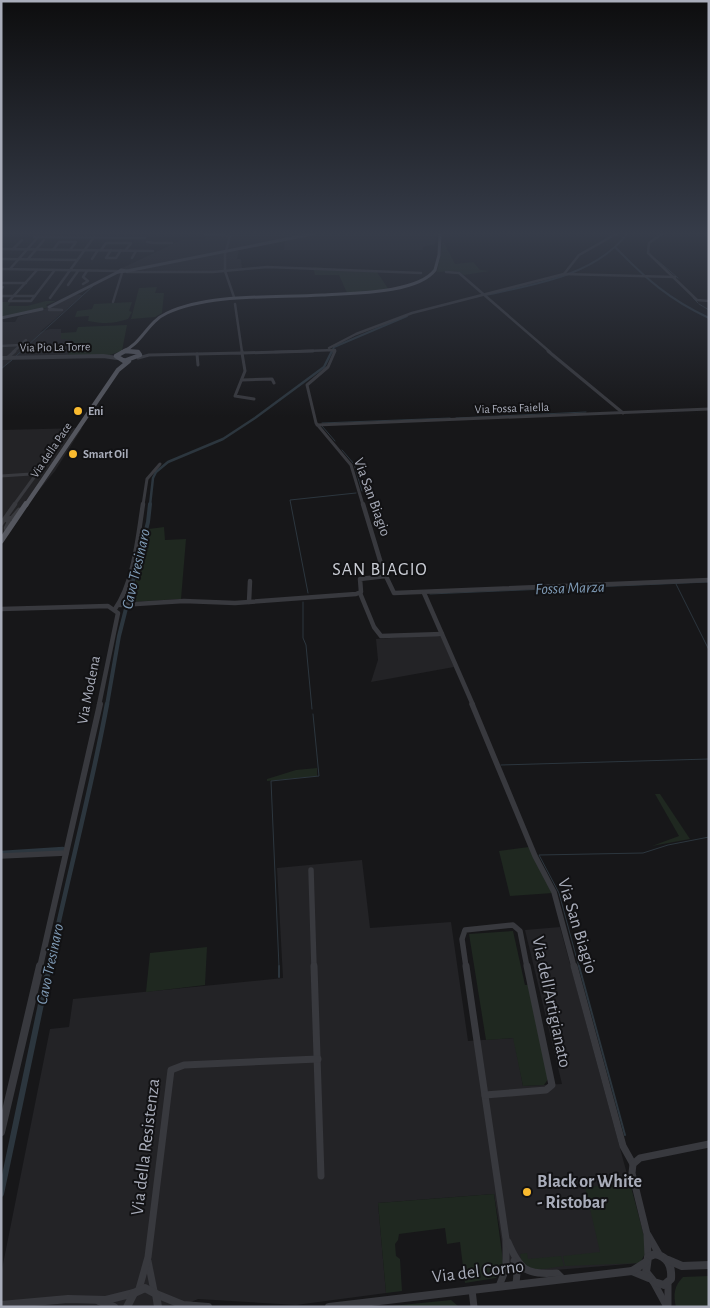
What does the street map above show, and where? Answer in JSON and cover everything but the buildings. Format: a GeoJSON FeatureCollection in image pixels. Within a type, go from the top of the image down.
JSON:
{"type":"FeatureCollection","features":[{"type":"Feature","properties":{"kind":"main road"},"geometry":{"type":"LineString","coordinates":[[1,318],[48,308],[70,295]]}},
{"type":"Feature","properties":{"kind":"main road"},"geometry":{"type":"LineString","coordinates":[[118,357],[135,346],[147,328],[157,319],[171,311],[196,304],[230,299],[299,295]]}},
{"type":"Feature","properties":{"kind":"main road"},"geometry":{"type":"LineString","coordinates":[[135,346],[138,354]]}},
{"type":"Feature","properties":{"kind":"main road"},"geometry":{"type":"LineString","coordinates":[[125,351],[138,354]]}},
{"type":"Feature","properties":{"kind":"main road"},"geometry":{"type":"LineString","coordinates":[[118,357],[130,360],[138,354]]}},
{"type":"Feature","properties":{"kind":"main road","name":"Via della Pace"},"geometry":{"type":"LineString","coordinates":[[1,540],[118,370],[121,364],[118,357]]}},
{"type":"Feature","properties":{"kind":"main road","name":"Via della Pace"},"geometry":{"type":"LineString","coordinates":[[118,370],[130,360]]}},
{"type":"Feature","properties":{"kind":"street"},"geometry":{"type":"LineString","coordinates":[[113,302],[115,295]]}},
{"type":"Feature","properties":{"kind":"street"},"geometry":{"type":"LineString","coordinates":[[138,354],[242,353],[331,349],[348,338],[412,312],[484,295]]}},
{"type":"Feature","properties":{"kind":"street"},"geometry":{"type":"LineString","coordinates":[[484,295],[623,413]]}},
{"type":"Feature","properties":{"kind":"street"},"geometry":{"type":"LineString","coordinates":[[694,295],[700,301],[709,301]]}},
{"type":"Feature","properties":{"kind":"street"},"geometry":{"type":"LineString","coordinates":[[1,296],[35,296]]}},
{"type":"Feature","properties":{"kind":"street"},"geometry":{"type":"LineString","coordinates":[[15,296],[9,301],[30,302],[35,296]]}},
{"type":"Feature","properties":{"kind":"street"},"geometry":{"type":"LineString","coordinates":[[235,304],[245,370],[235,396],[254,399]]}},
{"type":"Feature","properties":{"kind":"street","name":"Via Pio La Torre"},"geometry":{"type":"LineString","coordinates":[[7,358],[26,340]]}},
{"type":"Feature","properties":{"kind":"street"},"geometry":{"type":"LineString","coordinates":[[1,346],[20,345]]}},
{"type":"Feature","properties":{"kind":"street","name":"Via San Biagio"},"geometry":{"type":"LineString","coordinates":[[331,349],[335,350],[329,365],[307,386],[317,425],[350,465],[386,576]]}},
{"type":"Feature","properties":{"kind":"street"},"geometry":{"type":"LineString","coordinates":[[197,354],[198,365]]}},
{"type":"Feature","properties":{"kind":"street","name":"Via Pio La Torre"},"geometry":{"type":"LineString","coordinates":[[1,358],[118,357]]}},
{"type":"Feature","properties":{"kind":"street"},"geometry":{"type":"LineString","coordinates":[[242,380],[272,379],[274,383]]}},
{"type":"Feature","properties":{"kind":"street","name":"Via Fossa Faiella"},"geometry":{"type":"LineString","coordinates":[[317,425],[709,409]]}},
{"type":"Feature","properties":{"kind":"street"},"geometry":{"type":"LineString","coordinates":[[119,606],[138,538],[146,479],[160,464]]}},
{"type":"Feature","properties":{"kind":"street"},"geometry":{"type":"LineString","coordinates":[[1,476],[31,474],[35,476],[1,524]]}},
{"type":"Feature","properties":{"kind":"street"},"geometry":{"type":"LineString","coordinates":[[3,519],[12,518],[22,505],[27,503]]}},
{"type":"Feature","properties":{"kind":"street"},"geometry":{"type":"LineString","coordinates":[[3,519],[9,522],[6,528],[7,532]]}},
{"type":"Feature","properties":{"kind":"street"},"geometry":{"type":"LineString","coordinates":[[442,634],[381,636],[376,632],[366,601],[360,593],[360,579],[386,576],[394,592],[424,593],[709,580]]}},
{"type":"Feature","properties":{"kind":"street"},"geometry":{"type":"LineString","coordinates":[[249,602],[250,581]]}},
{"type":"Feature","properties":{"kind":"street"},"geometry":{"type":"LineString","coordinates":[[1,609],[119,606],[184,601],[249,602],[360,593]]}},
{"type":"Feature","properties":{"kind":"street","name":"Via San Biagio"},"geometry":{"type":"LineString","coordinates":[[424,593],[535,856],[554,892],[624,1146],[633,1164],[632,1173],[648,1234]]}},
{"type":"Feature","properties":{"kind":"street","name":"Via Modena"},"geometry":{"type":"LineString","coordinates":[[1,1132],[66,853],[119,606]]}},
{"type":"Feature","properties":{"kind":"street"},"geometry":{"type":"LineString","coordinates":[[1,856],[66,853]]}},
{"type":"Feature","properties":{"kind":"street"},"geometry":{"type":"LineString","coordinates":[[311,870],[321,1176]]}},
{"type":"Feature","properties":{"kind":"street","name":"Via dell'Artigianato"},"geometry":{"type":"LineString","coordinates":[[485,1095],[546,1090],[550,1088],[553,1082],[520,931],[512,925],[468,929],[462,936],[485,1095],[506,1239],[507,1268],[499,1286]]}},
{"type":"Feature","properties":{"kind":"street","name":"Via della Resistenza"},"geometry":{"type":"LineString","coordinates":[[136,1291],[148,1257],[168,1083],[173,1067],[318,1060]]}},
{"type":"Feature","properties":{"kind":"street"},"geometry":{"type":"LineString","coordinates":[[633,1164],[640,1158],[709,1144]]}},
{"type":"Feature","properties":{"kind":"street"},"geometry":{"type":"LineString","coordinates":[[648,1234],[672,1273]]}},
{"type":"Feature","properties":{"kind":"street"},"geometry":{"type":"LineString","coordinates":[[648,1234],[646,1272],[668,1307]]}},
{"type":"Feature","properties":{"kind":"street"},"geometry":{"type":"LineString","coordinates":[[506,1239],[518,1265],[527,1273],[532,1275],[557,1273],[562,1279]]}},
{"type":"Feature","properties":{"kind":"street"},"geometry":{"type":"LineString","coordinates":[[506,1239],[515,1265],[516,1284]]}},
{"type":"Feature","properties":{"kind":"street"},"geometry":{"type":"LineString","coordinates":[[647,1260],[651,1255],[662,1256],[682,1266],[709,1265]]}},
{"type":"Feature","properties":{"kind":"street","name":"Via della Resistenza"},"geometry":{"type":"LineString","coordinates":[[148,1257],[155,1292]]}},
{"type":"Feature","properties":{"kind":"street","name":"Via del Corno"},"geometry":{"type":"LineString","coordinates":[[329,1307],[632,1271],[647,1260]]}},
{"type":"Feature","properties":{"kind":"street"},"geometry":{"type":"LineString","coordinates":[[668,1307],[668,1283],[672,1273],[682,1266]]}},
{"type":"Feature","properties":{"kind":"street","name":"Via del Corno"},"geometry":{"type":"LineString","coordinates":[[632,1271],[652,1280]]}},
{"type":"Feature","properties":{"kind":"street"},"geometry":{"type":"LineString","coordinates":[[652,1280],[664,1285],[668,1283]]}},
{"type":"Feature","properties":{"kind":"street"},"geometry":{"type":"LineString","coordinates":[[1,1305],[106,1300],[145,1288],[180,1306],[208,1307]]}},
{"type":"Feature","properties":{"kind":"street"},"geometry":{"type":"LineString","coordinates":[[472,1290],[474,1307]]}},
{"type":"Feature","properties":{"kind":"street"},"geometry":{"type":"LineString","coordinates":[[127,1307],[136,1291]]}},
{"type":"Feature","properties":{"kind":"street"},"geometry":{"type":"LineString","coordinates":[[155,1292],[158,1307]]}},
{"type":"Feature","properties":{"kind":"street"},"geometry":{"type":"LineString","coordinates":[[94,1300],[114,1307]]}},
{"type":"Feature","properties":{"kind":"shaded area"},"geometry":{"type":"Polygon","coordinates":[[[71,295],[83,295],[40,332],[50,329],[61,329],[61,339],[72,339],[68,355],[16,357],[1,369],[1,317],[3,322],[15,322],[18,317],[47,308],[71,295]]]}},
{"type":"Feature","properties":{"kind":"shaded area"},"geometry":{"type":"Polygon","coordinates":[[[137,295],[164,295],[162,313],[155,317],[131,319],[137,295]]]}},
{"type":"Feature","properties":{"kind":"shaded area"},"geometry":{"type":"Polygon","coordinates":[[[46,301],[56,301],[46,305],[48,307],[46,308],[1,317],[1,302],[11,302],[8,306],[27,306],[46,301]]]}},
{"type":"Feature","properties":{"kind":"shaded area"},"geometry":{"type":"Polygon","coordinates":[[[132,302],[129,311],[132,312],[128,319],[123,321],[99,323],[88,321],[89,316],[75,317],[77,311],[92,309],[94,304],[132,302]]]}},
{"type":"Feature","properties":{"kind":"shaded area"},"geometry":{"type":"Polygon","coordinates":[[[127,325],[122,351],[110,355],[68,355],[72,340],[61,339],[61,333],[76,332],[78,327],[127,325]]]}},
{"type":"Feature","properties":{"kind":"shaded area"},"geometry":{"type":"Polygon","coordinates":[[[82,428],[55,471],[1,536],[1,430],[82,428]]]}},
{"type":"Feature","properties":{"kind":"shaded area"},"geometry":{"type":"Polygon","coordinates":[[[164,527],[165,540],[186,539],[181,599],[130,602],[149,529],[164,527]]]}},
{"type":"Feature","properties":{"kind":"shaded area"},"geometry":{"type":"Polygon","coordinates":[[[434,635],[441,637],[454,667],[371,682],[378,660],[376,639],[434,635]]]}},
{"type":"Feature","properties":{"kind":"shaded area"},"geometry":{"type":"Polygon","coordinates":[[[317,768],[317,776],[267,781],[267,779],[296,770],[317,768]]]}},
{"type":"Feature","properties":{"kind":"shaded area"},"geometry":{"type":"Polygon","coordinates":[[[655,794],[660,794],[690,839],[652,846],[679,836],[655,794]]]}},
{"type":"Feature","properties":{"kind":"shaded area"},"geometry":{"type":"Polygon","coordinates":[[[529,847],[553,893],[510,896],[499,851],[529,847]]]}},
{"type":"Feature","properties":{"kind":"shaded area"},"geometry":{"type":"Polygon","coordinates":[[[362,860],[370,928],[451,922],[468,1041],[514,1038],[523,1086],[562,1084],[525,930],[560,927],[646,1244],[640,1263],[507,1274],[494,1194],[378,1203],[386,1293],[296,1305],[198,1299],[179,1307],[1,1307],[1,1274],[50,1029],[69,1027],[73,999],[283,978],[277,868],[362,860]]]}},
{"type":"Feature","properties":{"kind":"shaded area"},"geometry":{"type":"Polygon","coordinates":[[[513,931],[525,985],[528,985],[548,1079],[544,1085],[523,1086],[513,1038],[486,1040],[469,934],[513,931]]]}},
{"type":"Feature","properties":{"kind":"shaded area"},"geometry":{"type":"Polygon","coordinates":[[[207,947],[205,985],[146,992],[150,953],[207,947]]]}},
{"type":"Feature","properties":{"kind":"shaded area"},"geometry":{"type":"Polygon","coordinates":[[[630,1183],[647,1250],[640,1263],[565,1266],[563,1256],[600,1252],[585,1187],[630,1183]]]}},
{"type":"Feature","properties":{"kind":"shaded area"},"geometry":{"type":"Polygon","coordinates":[[[494,1194],[503,1261],[503,1267],[496,1278],[465,1283],[460,1242],[447,1244],[445,1228],[399,1234],[395,1244],[396,1256],[400,1259],[402,1291],[386,1293],[378,1203],[494,1194]]]}},
{"type":"Feature","properties":{"kind":"shaded area"},"geometry":{"type":"Polygon","coordinates":[[[527,1253],[528,1259],[561,1256],[564,1266],[544,1269],[531,1268],[522,1261],[520,1254],[527,1253]]]}},
{"type":"Feature","properties":{"kind":"shaded area"},"geometry":{"type":"Polygon","coordinates":[[[709,1276],[709,1307],[676,1307],[675,1291],[683,1277],[709,1276]]]}},
{"type":"Feature","properties":{"kind":"shaded area"},"geometry":{"type":"Polygon","coordinates":[[[451,1300],[459,1307],[382,1307],[451,1300]]]}},
{"type":"Feature","properties":{"kind":"waterway"},"geometry":{"type":"LineString","coordinates":[[16,356],[83,295]]}},
{"type":"Feature","properties":{"kind":"waterway","name":"Fossa Marza"},"geometry":{"type":"LineString","coordinates":[[669,295],[709,318]]}},
{"type":"Feature","properties":{"kind":"waterway"},"geometry":{"type":"LineString","coordinates":[[693,298],[698,303]]}},
{"type":"Feature","properties":{"kind":"waterway"},"geometry":{"type":"LineString","coordinates":[[699,304],[709,310]]}},
{"type":"Feature","properties":{"kind":"waterway","name":"Cavo Tresinaro"},"geometry":{"type":"LineString","coordinates":[[332,352],[334,347],[407,316]]}},
{"type":"Feature","properties":{"kind":"waterway","name":"Cavo Tresinaro"},"geometry":{"type":"LineString","coordinates":[[150,505],[153,478],[156,472],[168,462],[223,439],[255,418],[324,367],[332,351]]}},
{"type":"Feature","properties":{"kind":"waterway"},"geometry":{"type":"LineString","coordinates":[[1,369],[12,360]]}},
{"type":"Feature","properties":{"kind":"waterway"},"geometry":{"type":"LineString","coordinates":[[456,418],[586,412]]}},
{"type":"Feature","properties":{"kind":"waterway"},"geometry":{"type":"LineString","coordinates":[[322,423],[450,418]]}},
{"type":"Feature","properties":{"kind":"waterway"},"geometry":{"type":"LineString","coordinates":[[322,426],[335,441]]}},
{"type":"Feature","properties":{"kind":"waterway"},"geometry":{"type":"LineString","coordinates":[[342,450],[354,464],[362,491]]}},
{"type":"Feature","properties":{"kind":"waterway"},"geometry":{"type":"LineString","coordinates":[[308,593],[290,500],[356,493]]}},
{"type":"Feature","properties":{"kind":"waterway","name":"Cavo Tresinaro"},"geometry":{"type":"LineString","coordinates":[[107,705],[119,636],[148,522],[150,504]]}},
{"type":"Feature","properties":{"kind":"waterway","name":"Fossa Marza"},"geometry":{"type":"LineString","coordinates":[[430,594],[709,582]]}},
{"type":"Feature","properties":{"kind":"waterway"},"geometry":{"type":"LineString","coordinates":[[676,584],[709,650]]}},
{"type":"Feature","properties":{"kind":"waterway"},"geometry":{"type":"LineString","coordinates":[[303,602],[303,638],[306,645],[312,709]]}},
{"type":"Feature","properties":{"kind":"waterway","name":"Cavo Tresinaro"},"geometry":{"type":"LineString","coordinates":[[49,967],[94,770],[107,704]]}},
{"type":"Feature","properties":{"kind":"waterway"},"geometry":{"type":"LineString","coordinates":[[279,967],[271,781],[319,776],[313,714]]}},
{"type":"Feature","properties":{"kind":"waterway"},"geometry":{"type":"LineString","coordinates":[[501,765],[709,759]]}},
{"type":"Feature","properties":{"kind":"waterway"},"geometry":{"type":"LineString","coordinates":[[579,967],[559,893],[539,855],[643,853],[668,845],[709,837]]}},
{"type":"Feature","properties":{"kind":"waterway"},"geometry":{"type":"LineString","coordinates":[[1,853],[63,849]]}},
{"type":"Feature","properties":{"kind":"waterway","name":"Cavo Tresinaro"},"geometry":{"type":"LineString","coordinates":[[1,1194],[49,966]]}},
{"type":"Feature","properties":{"kind":"waterway"},"geometry":{"type":"LineString","coordinates":[[579,966],[625,1135]]}},
{"type":"Feature","properties":{"kind":"waterway"},"geometry":{"type":"LineString","coordinates":[[279,967],[279,977]]}},
{"type":"Feature","properties":{"kind":"place","name":"Eni"},"geometry":{"type":"Point","coordinates":[78,411]}},
{"type":"Feature","properties":{"kind":"place","name":"Smart Oil"},"geometry":{"type":"Point","coordinates":[73,454]}},
{"type":"Feature","properties":{"kind":"place","name":"Black or White - Ristobar"},"geometry":{"type":"Point","coordinates":[527,1192]}},
{"type":"Feature","properties":{"kind":"district","name":"SAN BIAGIO"},"geometry":{"type":"Point","coordinates":[380,570]}}]}
